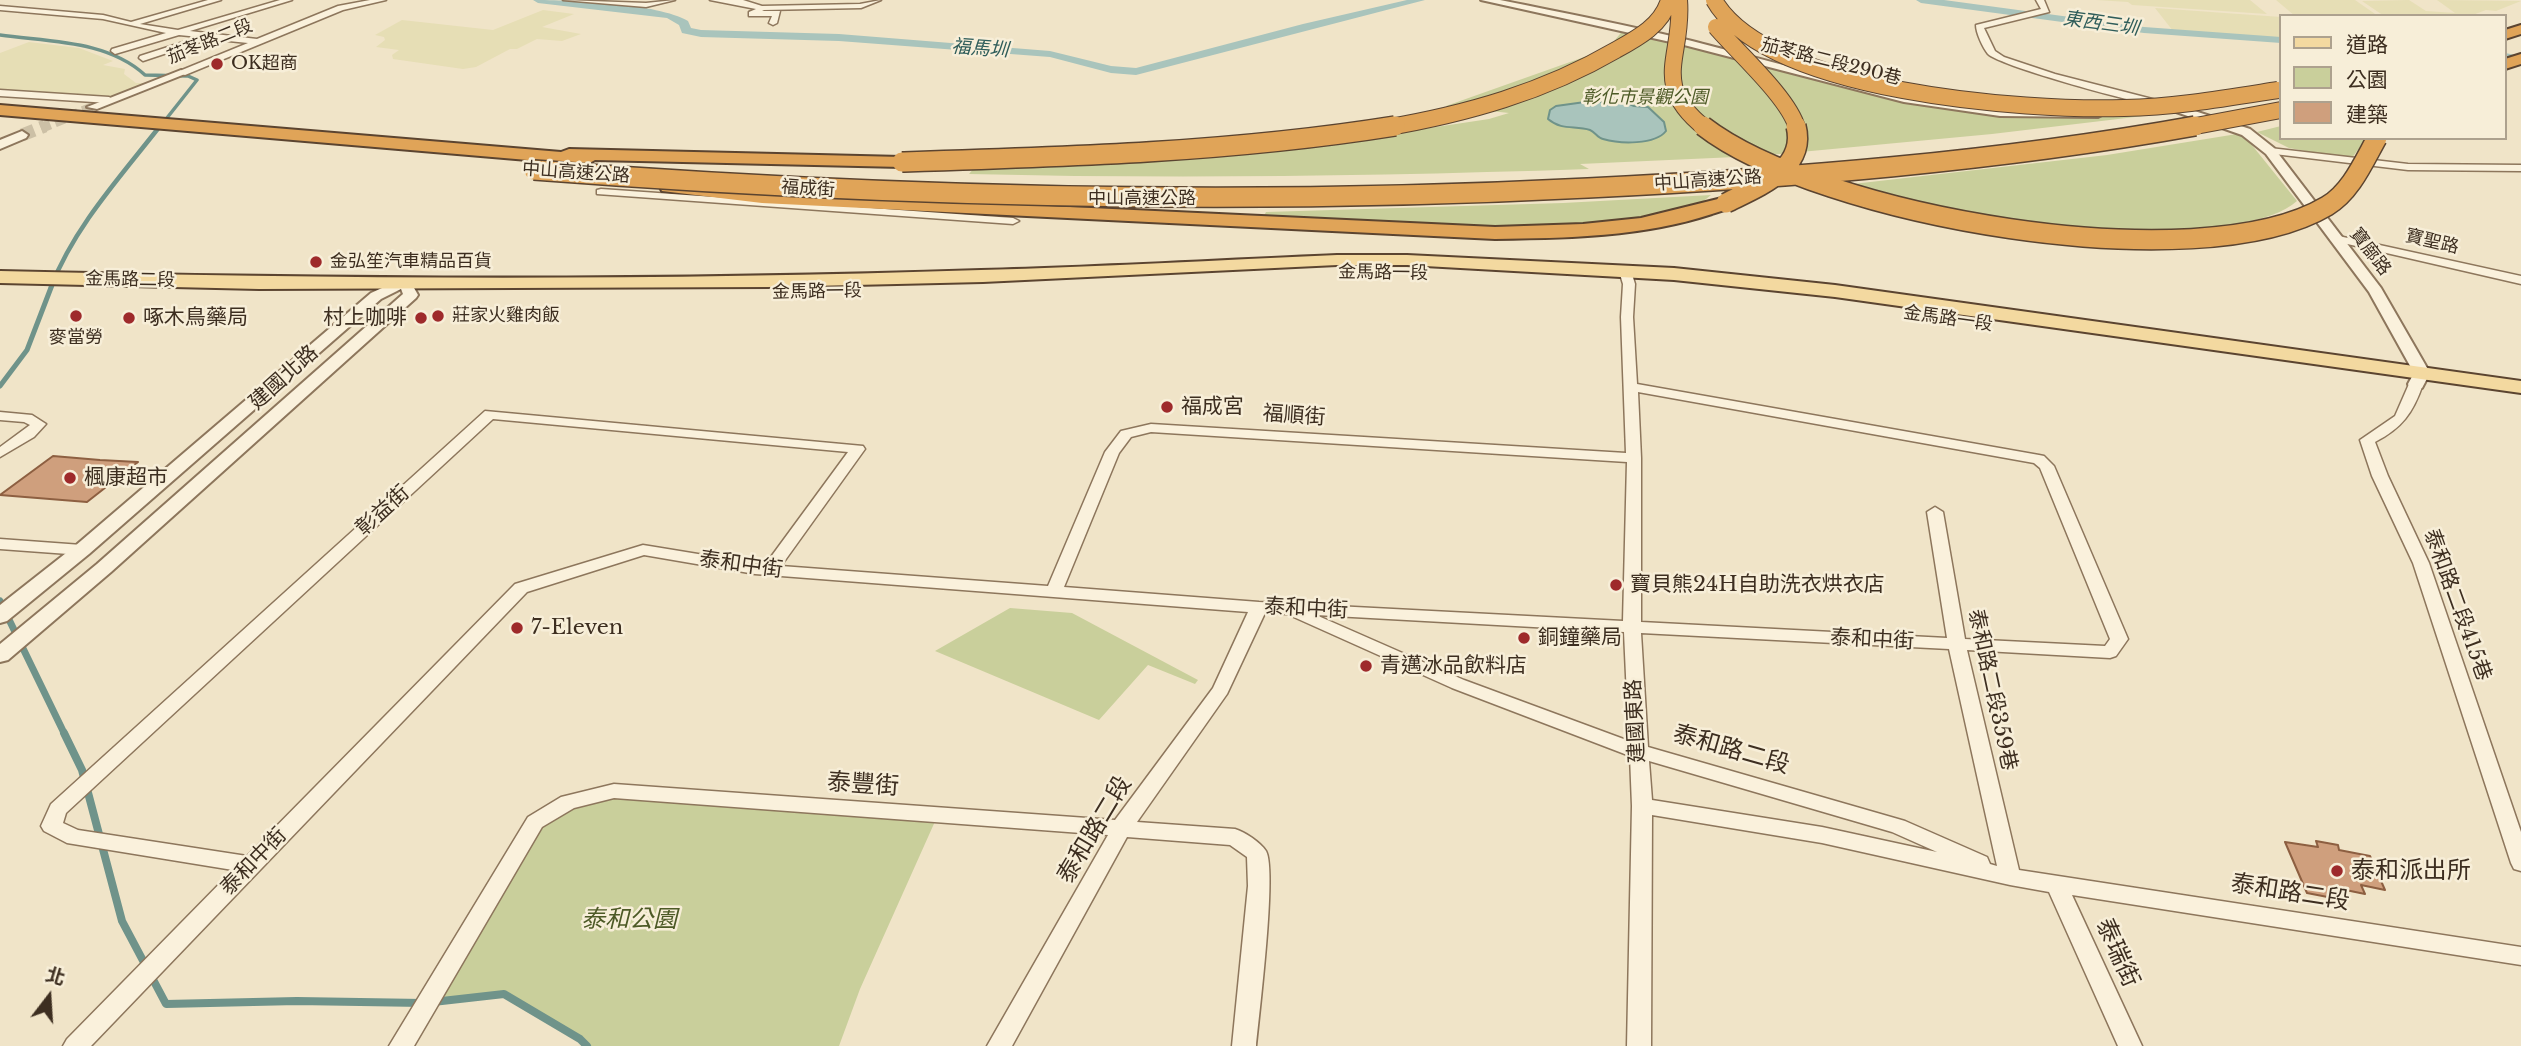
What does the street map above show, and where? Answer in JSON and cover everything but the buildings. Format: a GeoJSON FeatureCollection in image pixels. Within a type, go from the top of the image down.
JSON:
{"type":"FeatureCollection","features":[{"type":"Feature","properties":{"kind":"highway"},"geometry":{"type":"LineString","coordinates":[[517,155],[593,154],[801,162],[902,162],[1086,156],[1286,141],[1423,120],[1486,106],[1576,75],[1655,24],[1666,14],[1669,0]]}},
{"type":"Feature","properties":{"kind":"highway"},"geometry":{"type":"LineString","coordinates":[[1679,0],[1671,71],[1680,102],[1693,117],[1745,152],[1792,173],[1860,197],[1939,217],[2052,234],[2162,239],[2245,233],[2284,225],[2330,204],[2351,181],[2376,140]]}},
{"type":"Feature","properties":{"kind":"highway"},"geometry":{"type":"LineString","coordinates":[[583,167],[677,188],[762,197],[1417,231],[1555,233],[1648,223],[1696,213],[1742,196],[1787,167],[1797,149],[1798,125],[1789,106],[1724,38],[1709,18],[1701,0]]}},
{"type":"Feature","properties":{"kind":"highway"},"geometry":{"type":"LineString","coordinates":[[1714,0],[1720,11],[1737,29],[1790,57],[1884,85],[1956,97],[2048,107],[2125,108],[2180,104],[2280,89]]}},
{"type":"Feature","properties":{"kind":"highway","name":"中山高速公路"},"geometry":{"type":"LineString","coordinates":[[0,124],[534,170],[583,167],[745,171],[1033,184],[1305,186],[1520,180],[1737,168],[1908,153],[2113,126],[2280,98]]}},
{"type":"Feature","properties":{"kind":"highway","name":"中山高速公路"},"geometry":{"type":"LineString","coordinates":[[0,110],[517,155],[583,167],[842,190],[1207,199],[1412,196],[1668,185],[1963,159],[2129,137],[2280,110]]}},
{"type":"Feature","properties":{"kind":"main road","name":"金馬路一段"},"geometry":{"type":"LineString","coordinates":[[259,283],[408,289],[975,276],[1337,260],[1835,291],[2419,379],[2521,399]]}},
{"type":"Feature","properties":{"kind":"main road","name":"金馬路二段"},"geometry":{"type":"LineString","coordinates":[[0,277],[52,286],[238,297]]}},
{"type":"Feature","properties":{"kind":"main road","name":"金馬路二段"},"geometry":{"type":"LineString","coordinates":[[0,292],[52,286],[259,283]]}},
{"type":"Feature","properties":{"kind":"main road","name":"金馬路一段"},"geometry":{"type":"LineString","coordinates":[[238,297],[376,296],[408,289]]}},
{"type":"Feature","properties":{"kind":"main road","name":"金馬路一段"},"geometry":{"type":"LineString","coordinates":[[2419,379],[2521,387]]}},
{"type":"Feature","properties":{"kind":"street"},"geometry":{"type":"LineString","coordinates":[[132,24],[217,0]]}},
{"type":"Feature","properties":{"kind":"street"},"geometry":{"type":"LineString","coordinates":[[115,51],[288,0]]}},
{"type":"Feature","properties":{"kind":"street","name":"茄苳路二段"},"geometry":{"type":"LineString","coordinates":[[93,107],[341,8],[382,0]]}},
{"type":"Feature","properties":{"kind":"street"},"geometry":{"type":"LineString","coordinates":[[568,0],[646,5],[671,0]]}},
{"type":"Feature","properties":{"kind":"street"},"geometry":{"type":"LineString","coordinates":[[714,0],[742,2],[762,8],[860,6],[877,0]]}},
{"type":"Feature","properties":{"kind":"street","name":"茄苳路二段290巷"},"geometry":{"type":"LineString","coordinates":[[1486,0],[1711,49],[1866,91],[1946,105],[2050,117],[2168,105]]}},
{"type":"Feature","properties":{"kind":"street"},"geometry":{"type":"LineString","coordinates":[[2040,0],[2046,10],[1979,27],[1991,52],[2001,59],[2052,76],[2168,105]]}},
{"type":"Feature","properties":{"kind":"street"},"geometry":{"type":"LineString","coordinates":[[0,8],[103,17],[176,32],[257,42]]}},
{"type":"Feature","properties":{"kind":"street"},"geometry":{"type":"LineString","coordinates":[[762,8],[752,14],[777,13],[773,23]]}},
{"type":"Feature","properties":{"kind":"street"},"geometry":{"type":"LineString","coordinates":[[143,58],[211,36]]}},
{"type":"Feature","properties":{"kind":"street"},"geometry":{"type":"LineString","coordinates":[[1842,71],[1891,84],[2006,102],[2056,107],[2132,107]]}},
{"type":"Feature","properties":{"kind":"street"},"geometry":{"type":"LineString","coordinates":[[0,93],[109,100]]}},
{"type":"Feature","properties":{"kind":"street","name":"寶廍路"},"geometry":{"type":"LineString","coordinates":[[2168,105],[2246,132],[2270,151],[2376,291],[2419,379]]}},
{"type":"Feature","properties":{"kind":"street"},"geometry":{"type":"LineString","coordinates":[[0,145],[22,135]]}},
{"type":"Feature","properties":{"kind":"street"},"geometry":{"type":"LineString","coordinates":[[2270,151],[2408,167],[2521,168]]}},
{"type":"Feature","properties":{"kind":"street","name":"福成街"},"geometry":{"type":"LineString","coordinates":[[601,192],[1013,221]]}},
{"type":"Feature","properties":{"kind":"street","name":"寶聖路"},"geometry":{"type":"LineString","coordinates":[[2334,238],[2521,280]]}},
{"type":"Feature","properties":{"kind":"street","name":"建國東路"},"geometry":{"type":"LineString","coordinates":[[1627,277],[1634,458],[1632,628],[1642,806],[1639,1046]]}},
{"type":"Feature","properties":{"kind":"street","name":"建國北路"},"geometry":{"type":"LineString","coordinates":[[0,655],[104,568],[408,289]]}},
{"type":"Feature","properties":{"kind":"street","name":"建國北路"},"geometry":{"type":"LineString","coordinates":[[0,616],[82,550],[376,296]]}},
{"type":"Feature","properties":{"kind":"street","name":"泰和路二段415巷"},"geometry":{"type":"LineString","coordinates":[[2419,379],[2408,409],[2396,426],[2367,440],[2380,476],[2421,563],[2521,863]]}},
{"type":"Feature","properties":{"kind":"street","name":"泰和中街"},"geometry":{"type":"LineString","coordinates":[[75,1046],[521,588],[643,550],[770,570],[1259,607],[2110,652],[2119,639],[2048,466],[2039,459],[1632,387]]}},
{"type":"Feature","properties":{"kind":"street","name":"彰益街"},"geometry":{"type":"LineString","coordinates":[[252,865],[74,837],[51,826],[58,809],[490,414],[858,449],[770,570]]}},
{"type":"Feature","properties":{"kind":"street"},"geometry":{"type":"LineString","coordinates":[[0,416],[27,418],[39,424],[0,453]]}},
{"type":"Feature","properties":{"kind":"street","name":"福順街"},"geometry":{"type":"LineString","coordinates":[[1054,592],[1112,452],[1126,434],[1152,428],[1634,458]]}},
{"type":"Feature","properties":{"kind":"street","name":"泰和路二段359巷"},"geometry":{"type":"LineString","coordinates":[[1936,512],[1957,645],[2010,877]]}},
{"type":"Feature","properties":{"kind":"street"},"geometry":{"type":"LineString","coordinates":[[0,544],[82,550]]}},
{"type":"Feature","properties":{"kind":"street","name":"泰和路二段"},"geometry":{"type":"LineString","coordinates":[[999,1046],[1111,851],[1121,828],[1221,690],[1259,607]]}},
{"type":"Feature","properties":{"kind":"street","name":"泰和路二段"},"geometry":{"type":"LineString","coordinates":[[1283,607],[1458,684],[1637,751],[1898,826],[2010,877]]}},
{"type":"Feature","properties":{"kind":"street","name":"泰豐街"},"geometry":{"type":"LineString","coordinates":[[401,1046],[535,822],[568,803],[614,792],[1235,837],[1257,855],[1259,886],[1244,1046]]}},
{"type":"Feature","properties":{"kind":"street","name":"泰和路二段"},"geometry":{"type":"LineString","coordinates":[[1642,806],[1822,835],[2010,877],[2517,960]]}},
{"type":"Feature","properties":{"kind":"street","name":"泰瑞街"},"geometry":{"type":"LineString","coordinates":[[2056,883],[2130,1046]]}},
{"type":"Feature","properties":{"kind":"shaded area"},"geometry":{"type":"Polygon","coordinates":[[[2096,0],[2250,0],[2267,14],[2132,5],[2128,2],[2096,0]]]}},
{"type":"Feature","properties":{"kind":"shaded area"},"geometry":{"type":"Polygon","coordinates":[[[2276,0],[2355,0],[2375,14],[2293,14],[2276,0]]]}},
{"type":"Feature","properties":{"kind":"shaded area"},"geometry":{"type":"Polygon","coordinates":[[[2409,0],[2426,11],[2455,13],[2437,0],[2521,1],[2496,11],[2486,10],[2475,14],[2381,14],[2362,1],[2409,0]]]}},
{"type":"Feature","properties":{"kind":"shaded area"},"geometry":{"type":"Polygon","coordinates":[[[2155,8],[2280,17],[2280,40],[2173,31],[2155,8]]]}},
{"type":"Feature","properties":{"kind":"shaded area"},"geometry":{"type":"Polygon","coordinates":[[[543,10],[574,14],[542,27],[581,34],[562,41],[537,39],[517,49],[510,49],[476,67],[463,69],[393,59],[392,55],[399,50],[376,47],[385,40],[384,37],[375,35],[402,20],[493,30],[543,10]]]}},
{"type":"Feature","properties":{"kind":"shaded area"},"geometry":{"type":"Polygon","coordinates":[[[29,42],[79,48],[113,61],[103,65],[125,69],[124,74],[136,83],[155,83],[110,98],[0,90],[0,53],[29,42]]]}},
{"type":"Feature","properties":{"kind":"green space","name":"彰化市景觀公園"},"geometry":{"type":"Polygon","coordinates":[[[1624,29],[1862,91],[2177,112],[1992,134],[1758,156],[1580,164],[1589,169],[1279,176],[969,174],[975,167],[1290,149],[1489,119],[1509,113],[1446,106],[1587,56],[1611,45],[1624,29]]]}},
{"type":"Feature","properties":{"kind":"green space"},"geometry":{"type":"Polygon","coordinates":[[[2280,126],[2280,140],[2365,140],[2351,159],[2289,148],[2257,132],[2280,126]]]}},
{"type":"Feature","properties":{"kind":"green space"},"geometry":{"type":"Polygon","coordinates":[[[2237,134],[2247,139],[2297,201],[2274,214],[2241,223],[2201,228],[2113,230],[1985,219],[1844,185],[2107,155],[2237,134]]]}},
{"type":"Feature","properties":{"kind":"green space"},"geometry":{"type":"Polygon","coordinates":[[[1711,195],[1700,204],[1599,226],[1500,230],[1260,223],[1266,212],[1563,203],[1711,195]]]}},
{"type":"Feature","properties":{"kind":"green space"},"geometry":{"type":"Polygon","coordinates":[[[1010,608],[1072,613],[1198,680],[1195,684],[1148,665],[1099,720],[935,651],[1010,608]]]}},
{"type":"Feature","properties":{"kind":"green space","name":"泰和公園"},"geometry":{"type":"Polygon","coordinates":[[[614,791],[937,817],[860,989],[839,1046],[587,1046],[580,1039],[504,994],[426,1003],[535,822],[614,791]]]}},
{"type":"Feature","properties":{"kind":"water"},"geometry":{"type":"Polygon","coordinates":[[[1585,102],[1625,102],[1648,107],[1664,122],[1666,131],[1661,136],[1646,141],[1618,142],[1601,138],[1590,130],[1558,125],[1548,119],[1550,110],[1556,106],[1585,102]]]}},
{"type":"Feature","properties":{"kind":"waterway","name":"福馬圳"},"geometry":{"type":"LineString","coordinates":[[538,0],[670,15],[684,23],[686,31],[701,33],[839,38],[1050,54],[1111,70],[1136,72],[1303,27],[1420,0]]}},
{"type":"Feature","properties":{"kind":"waterway","name":"東西三圳"},"geometry":{"type":"LineString","coordinates":[[1921,0],[2144,30],[2280,40]]}},
{"type":"Feature","properties":{"kind":"waterway"},"geometry":{"type":"LineString","coordinates":[[0,35],[77,44],[113,55],[145,75],[188,76],[197,80],[159,128]]}},
{"type":"Feature","properties":{"kind":"waterway","name":"東西三圳"},"geometry":{"type":"LineString","coordinates":[[2507,56],[2521,59]]}},
{"type":"Feature","properties":{"kind":"waterway"},"geometry":{"type":"LineString","coordinates":[[51,287],[85,223],[160,126]]}},
{"type":"Feature","properties":{"kind":"waterway"},"geometry":{"type":"LineString","coordinates":[[0,386],[27,350],[52,285]]}},
{"type":"Feature","properties":{"kind":"waterway"},"geometry":{"type":"LineString","coordinates":[[0,601],[65,735]]}},
{"type":"Feature","properties":{"kind":"waterway"},"geometry":{"type":"LineString","coordinates":[[64,733],[82,770],[122,921],[166,1004],[297,1001],[423,1003]]}},
{"type":"Feature","properties":{"kind":"waterway"},"geometry":{"type":"LineString","coordinates":[[433,1002],[504,994],[580,1039],[587,1046]]}},
{"type":"Feature","properties":{"kind":"tunnel"},"geometry":{"type":"LineString","coordinates":[[41,128],[93,107]]}},
{"type":"Feature","properties":{"kind":"tunnel"},"geometry":{"type":"LineString","coordinates":[[22,135],[45,126]]}},
{"type":"Feature","properties":{"kind":"place","name":"OK超商"},"geometry":{"type":"Point","coordinates":[217,64]}},
{"type":"Feature","properties":{"kind":"place","name":"金弘笙汽車精品百貨"},"geometry":{"type":"Point","coordinates":[316,262]}},
{"type":"Feature","properties":{"kind":"place","name":"麥當勞"},"geometry":{"type":"Point","coordinates":[76,316]}},
{"type":"Feature","properties":{"kind":"place","name":"莊家火雞肉飯"},"geometry":{"type":"Point","coordinates":[438,316]}},
{"type":"Feature","properties":{"kind":"place","name":"啄木鳥藥局"},"geometry":{"type":"Point","coordinates":[129,318]}},
{"type":"Feature","properties":{"kind":"place","name":"村上咖啡"},"geometry":{"type":"Point","coordinates":[421,318]}},
{"type":"Feature","properties":{"kind":"place","name":"福成宮"},"geometry":{"type":"Point","coordinates":[1167,407]}},
{"type":"Feature","properties":{"kind":"place","name":"楓康超市"},"geometry":{"type":"Point","coordinates":[70,478]}},
{"type":"Feature","properties":{"kind":"place","name":"寶貝熊24H自助洗衣烘衣店"},"geometry":{"type":"Point","coordinates":[1616,585]}},
{"type":"Feature","properties":{"kind":"place","name":"7-Eleven"},"geometry":{"type":"Point","coordinates":[517,628]}},
{"type":"Feature","properties":{"kind":"place","name":"銅鐘藥局"},"geometry":{"type":"Point","coordinates":[1524,638]}},
{"type":"Feature","properties":{"kind":"place","name":"青邁冰品飲料店"},"geometry":{"type":"Point","coordinates":[1366,666]}},
{"type":"Feature","properties":{"kind":"place","name":"泰和派出所"},"geometry":{"type":"Point","coordinates":[2337,871]}}]}
